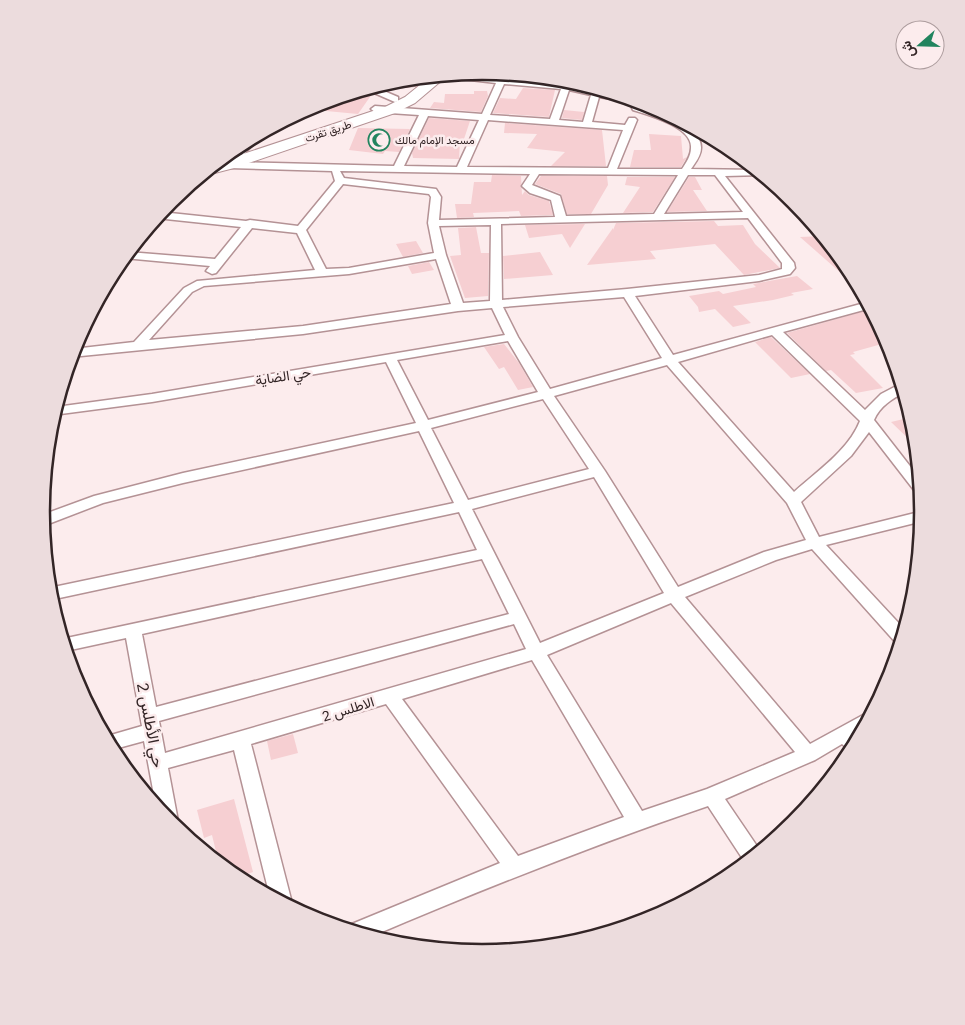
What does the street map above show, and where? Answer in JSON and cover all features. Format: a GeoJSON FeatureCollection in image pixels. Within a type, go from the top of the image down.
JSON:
{"type":"FeatureCollection","features":[{"type":"Feature","properties":{"kind":"main road","name":"طريق تقرت"},"geometry":{"type":"LineString","coordinates":[[246,150],[410,100],[430,84]]}},
{"type":"Feature","properties":{"kind":"main road","name":"طريق تقرت"},"geometry":{"type":"LineString","coordinates":[[235,158],[387,106],[408,92],[414,86]]}},
{"type":"Feature","properties":{"kind":"street"},"geometry":{"type":"LineString","coordinates":[[495,80],[549,85]]}},
{"type":"Feature","properties":{"kind":"street"},"geometry":{"type":"LineString","coordinates":[[461,170],[501,81]]}},
{"type":"Feature","properties":{"kind":"street"},"geometry":{"type":"LineString","coordinates":[[554,121],[566,88]]}},
{"type":"Feature","properties":{"kind":"street"},"geometry":{"type":"LineString","coordinates":[[375,94],[387,106],[424,114],[554,121],[629,128]]}},
{"type":"Feature","properties":{"kind":"street"},"geometry":{"type":"LineString","coordinates":[[587,124],[595,95]]}},
{"type":"Feature","properties":{"kind":"street"},"geometry":{"type":"LineString","coordinates":[[611,172],[629,128],[634,108]]}},
{"type":"Feature","properties":{"kind":"street"},"geometry":{"type":"LineString","coordinates":[[398,169],[424,114]]}},
{"type":"Feature","properties":{"kind":"street"},"geometry":{"type":"LineString","coordinates":[[658,216],[694,157],[697,146],[691,134]]}},
{"type":"Feature","properties":{"kind":"street"},"geometry":{"type":"LineString","coordinates":[[229,162],[334,168],[751,173]]}},
{"type":"Feature","properties":{"kind":"street"},"geometry":{"type":"LineString","coordinates":[[334,168],[340,181]]}},
{"type":"Feature","properties":{"kind":"street"},"geometry":{"type":"LineString","coordinates":[[536,171],[527,186],[532,191],[556,198],[561,219]]}},
{"type":"Feature","properties":{"kind":"street"},"geometry":{"type":"LineString","coordinates":[[81,352],[303,330],[458,307],[627,293],[759,278],[786,272],[789,268],[788,263],[718,173]]}},
{"type":"Feature","properties":{"kind":"street"},"geometry":{"type":"LineString","coordinates":[[340,181],[432,191],[436,197],[433,223],[440,254],[458,307]]}},
{"type":"Feature","properties":{"kind":"street"},"geometry":{"type":"LineString","coordinates":[[301,230],[340,181]]}},
{"type":"Feature","properties":{"kind":"street"},"geometry":{"type":"LineString","coordinates":[[433,223],[752,215]]}},
{"type":"Feature","properties":{"kind":"street"},"geometry":{"type":"LineString","coordinates":[[167,217],[301,230]]}},
{"type":"Feature","properties":{"kind":"street"},"geometry":{"type":"LineString","coordinates":[[496,221],[496,304],[512,337],[546,394],[598,470],[674,594],[808,755]]}},
{"type":"Feature","properties":{"kind":"street"},"geometry":{"type":"LineString","coordinates":[[201,284],[250,224]]}},
{"type":"Feature","properties":{"kind":"street"},"geometry":{"type":"LineString","coordinates":[[301,230],[323,274]]}},
{"type":"Feature","properties":{"kind":"street"},"geometry":{"type":"LineString","coordinates":[[138,345],[188,290],[201,284],[349,271],[440,254]]}},
{"type":"Feature","properties":{"kind":"street"},"geometry":{"type":"LineString","coordinates":[[134,256],[218,264]]}},
{"type":"Feature","properties":{"kind":"street"},"geometry":{"type":"LineString","coordinates":[[627,293],[669,359],[792,501],[815,543],[897,633]]}},
{"type":"Feature","properties":{"kind":"street"},"geometry":{"type":"LineString","coordinates":[[50,517],[66,510],[142,488],[422,426],[546,394],[863,307]]}},
{"type":"Feature","properties":{"kind":"street"},"geometry":{"type":"LineString","coordinates":[[775,331],[868,422],[914,480]]}},
{"type":"Feature","properties":{"kind":"street","name":"حي الضاية"},"geometry":{"type":"LineString","coordinates":[[62,411],[152,398],[512,337]]}},
{"type":"Feature","properties":{"kind":"street"},"geometry":{"type":"LineString","coordinates":[[390,358],[422,426],[536,652],[637,821]]}},
{"type":"Feature","properties":{"kind":"street"},"geometry":{"type":"LineString","coordinates":[[792,501],[846,452],[862,433],[871,411],[886,397],[897,391]]}},
{"type":"Feature","properties":{"kind":"street"},"geometry":{"type":"LineString","coordinates":[[57,592],[463,506],[598,470]]}},
{"type":"Feature","properties":{"kind":"street","name":"الاطلس 2"},"geometry":{"type":"LineString","coordinates":[[158,763],[242,740],[536,652],[770,556],[915,518]]}},
{"type":"Feature","properties":{"kind":"street"},"geometry":{"type":"LineString","coordinates":[[71,644],[133,629],[487,553]]}},
{"type":"Feature","properties":{"kind":"street"},"geometry":{"type":"LineString","coordinates":[[115,740],[151,723],[519,617]]}},
{"type":"Feature","properties":{"kind":"street","name":"حي الأطلس 2"},"geometry":{"type":"LineString","coordinates":[[133,629],[166,806]]}},
{"type":"Feature","properties":{"kind":"street"},"geometry":{"type":"LineString","coordinates":[[390,696],[514,867]]}},
{"type":"Feature","properties":{"kind":"street"},"geometry":{"type":"LineString","coordinates":[[242,740],[280,894]]}},
{"type":"Feature","properties":{"kind":"street"},"geometry":{"type":"LineString","coordinates":[[366,929],[514,867],[637,821],[712,796],[808,755],[850,740]]}},
{"type":"Feature","properties":{"kind":"street"},"geometry":{"type":"LineString","coordinates":[[712,796],[750,853]]}},
{"type":"Feature","properties":{"kind":"building"},"geometry":{"type":"Polygon","coordinates":[[[523,88],[555,90],[549,117],[493,113],[500,98],[516,99],[523,88]]]}},
{"type":"Feature","properties":{"kind":"building"},"geometry":{"type":"Polygon","coordinates":[[[474,91],[487,91],[488,96],[481,112],[430,108],[434,102],[444,103],[445,94],[474,94],[474,91]]]}},
{"type":"Feature","properties":{"kind":"building"},"geometry":{"type":"Polygon","coordinates":[[[371,95],[358,114],[323,111],[371,95]]]}},
{"type":"Feature","properties":{"kind":"building"},"geometry":{"type":"Polygon","coordinates":[[[564,110],[584,112],[582,120],[562,118],[564,110]]]}},
{"type":"Feature","properties":{"kind":"building"},"geometry":{"type":"Polygon","coordinates":[[[429,118],[470,121],[463,142],[460,142],[459,159],[413,158],[412,153],[429,118]]]}},
{"type":"Feature","properties":{"kind":"building"},"geometry":{"type":"Polygon","coordinates":[[[505,123],[602,130],[606,166],[551,166],[565,152],[527,148],[537,134],[504,133],[505,123]]]}},
{"type":"Feature","properties":{"kind":"building","name":"مسجد الإمام مالك"},"geometry":{"type":"Polygon","coordinates":[[[358,128],[410,129],[399,152],[385,151],[383,154],[349,150],[358,128]]]}},
{"type":"Feature","properties":{"kind":"building"},"geometry":{"type":"Polygon","coordinates":[[[649,134],[681,136],[683,159],[687,157],[681,167],[630,167],[634,150],[651,150],[649,134]]]}},
{"type":"Feature","properties":{"kind":"building"},"geometry":{"type":"Polygon","coordinates":[[[492,175],[521,176],[522,195],[525,191],[529,195],[549,201],[553,215],[521,216],[519,211],[473,213],[474,217],[457,218],[455,204],[471,204],[474,182],[491,182],[492,175]]]}},
{"type":"Feature","properties":{"kind":"building"},"geometry":{"type":"Polygon","coordinates":[[[541,176],[607,176],[608,185],[591,214],[567,214],[561,194],[535,184],[541,176]]]}},
{"type":"Feature","properties":{"kind":"building"},"geometry":{"type":"Polygon","coordinates":[[[627,177],[675,177],[653,212],[623,213],[640,187],[625,185],[627,177]]]}},
{"type":"Feature","properties":{"kind":"building"},"geometry":{"type":"Polygon","coordinates":[[[689,177],[695,177],[702,190],[693,190],[707,211],[667,212],[689,177]]]}},
{"type":"Feature","properties":{"kind":"building"},"geometry":{"type":"Polygon","coordinates":[[[714,221],[718,226],[743,225],[755,244],[780,268],[744,275],[715,244],[650,251],[656,259],[587,265],[613,228],[613,230],[616,223],[714,221]]]}},
{"type":"Feature","properties":{"kind":"building"},"geometry":{"type":"Polygon","coordinates":[[[585,224],[570,248],[562,234],[529,238],[525,225],[585,224]]]}},
{"type":"Feature","properties":{"kind":"building"},"geometry":{"type":"Polygon","coordinates":[[[476,227],[481,253],[489,253],[488,296],[465,298],[450,256],[461,255],[458,228],[476,227]]]}},
{"type":"Feature","properties":{"kind":"building"},"geometry":{"type":"Polygon","coordinates":[[[816,236],[845,276],[800,237],[816,236]]]}},
{"type":"Feature","properties":{"kind":"building"},"geometry":{"type":"Polygon","coordinates":[[[416,241],[423,253],[403,257],[396,244],[416,241]]]}},
{"type":"Feature","properties":{"kind":"building"},"geometry":{"type":"Polygon","coordinates":[[[540,252],[553,275],[504,279],[503,256],[540,252]]]}},
{"type":"Feature","properties":{"kind":"building"},"geometry":{"type":"Polygon","coordinates":[[[429,262],[434,270],[412,274],[408,266],[429,262]]]}},
{"type":"Feature","properties":{"kind":"building"},"geometry":{"type":"Polygon","coordinates":[[[797,276],[813,289],[791,293],[794,295],[773,300],[733,306],[751,323],[733,327],[715,309],[699,312],[698,307],[689,296],[719,291],[723,294],[756,287],[753,284],[797,276]]]}},
{"type":"Feature","properties":{"kind":"building"},"geometry":{"type":"Polygon","coordinates":[[[865,311],[881,344],[853,352],[855,354],[850,355],[883,388],[856,393],[831,370],[826,371],[787,333],[865,311]]]}},
{"type":"Feature","properties":{"kind":"building"},"geometry":{"type":"Polygon","coordinates":[[[771,337],[810,374],[791,378],[755,342],[771,337]]]}},
{"type":"Feature","properties":{"kind":"building"},"geometry":{"type":"Polygon","coordinates":[[[504,344],[519,363],[533,387],[518,390],[504,367],[499,369],[484,347],[504,344]]]}},
{"type":"Feature","properties":{"kind":"building"},"geometry":{"type":"Polygon","coordinates":[[[905,419],[909,439],[891,422],[905,419]]]}},
{"type":"Feature","properties":{"kind":"building"},"geometry":{"type":"Polygon","coordinates":[[[293,734],[298,753],[271,760],[267,741],[293,734]]]}},
{"type":"Feature","properties":{"kind":"building"},"geometry":{"type":"Polygon","coordinates":[[[234,799],[253,872],[246,874],[217,854],[212,835],[204,838],[197,810],[234,799]]]}},
{"type":"Feature","properties":{"kind":"place","name":"مسجد الإمام مالك"},"geometry":{"type":"Point","coordinates":[379,140]}}]}
